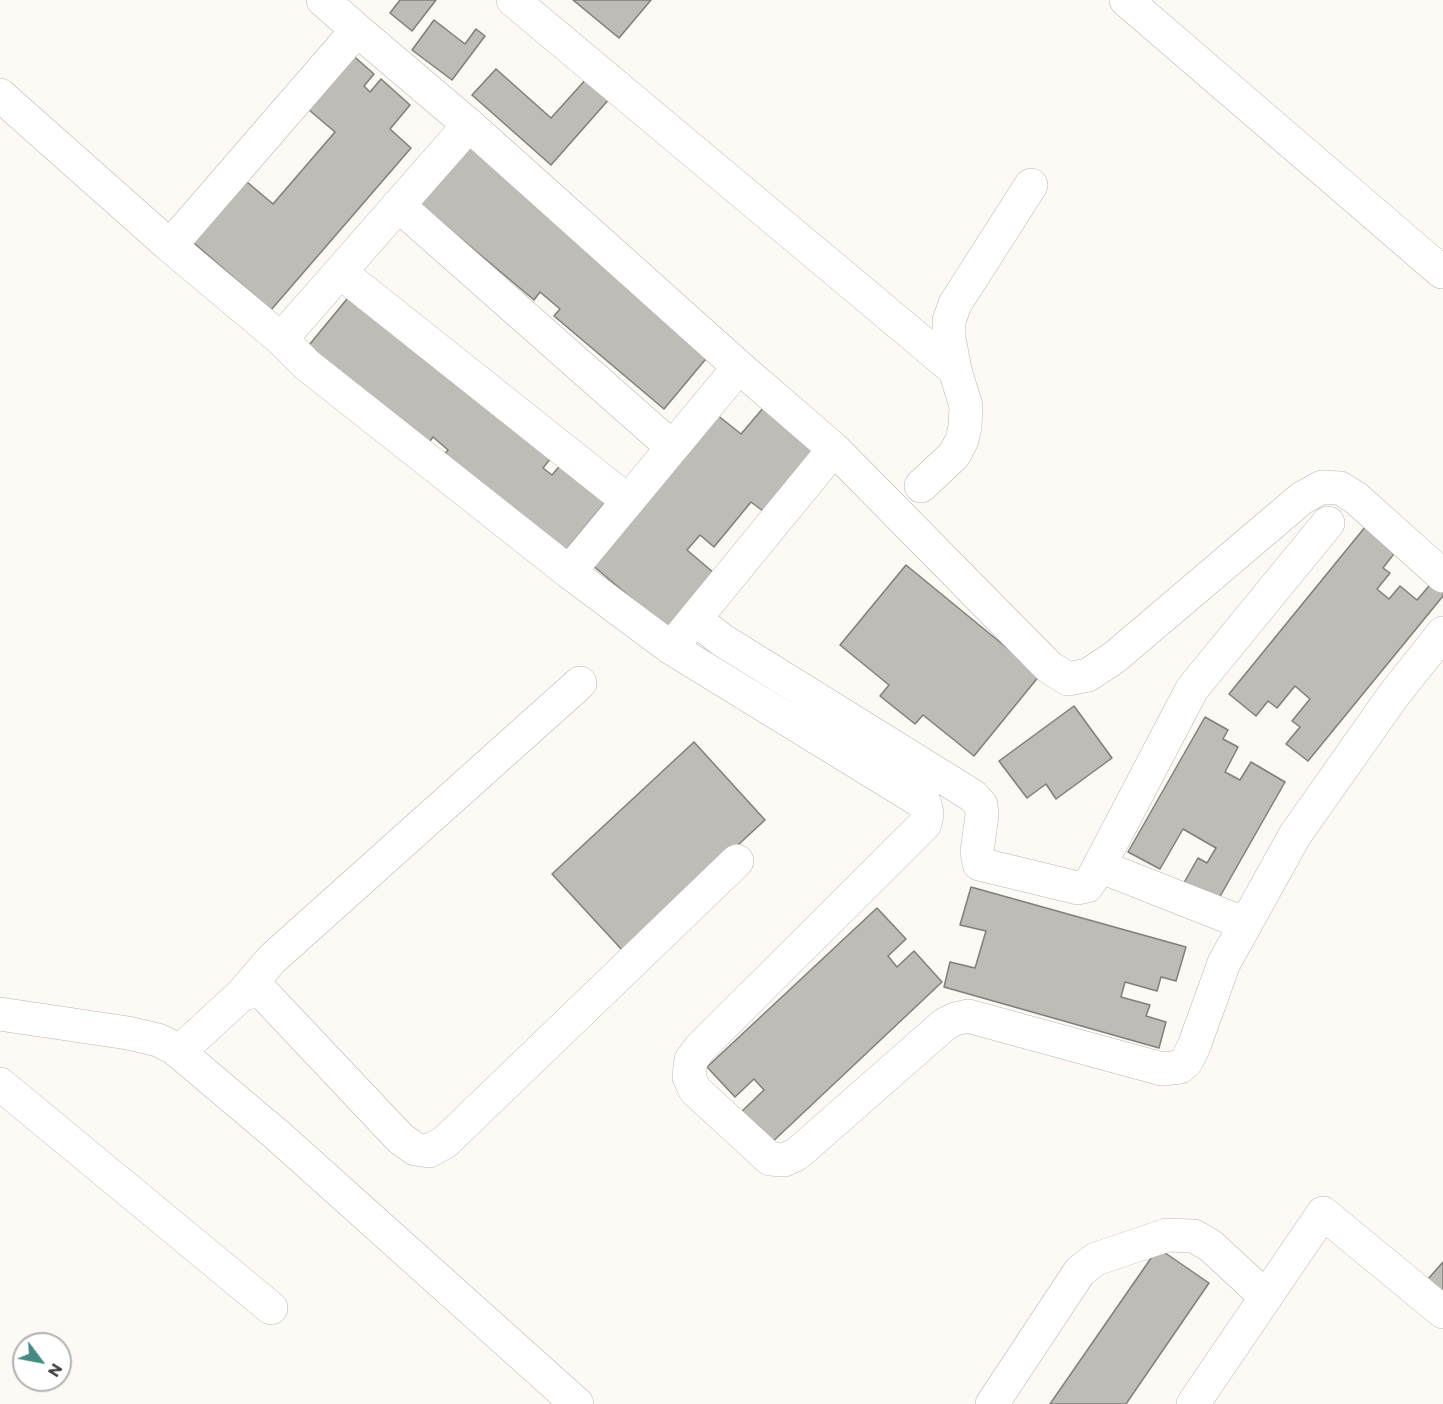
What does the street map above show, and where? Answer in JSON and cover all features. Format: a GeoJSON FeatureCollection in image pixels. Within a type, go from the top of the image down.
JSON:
{"type":"FeatureCollection","features":[{"type":"Feature","properties":{"kind":"street"},"geometry":{"type":"LineString","coordinates":[[323,0],[469,124],[739,367],[834,449],[1049,667],[1068,679],[1088,675],[1115,657],[1302,498],[1322,487],[1340,488],[1356,498],[1443,576]]}},
{"type":"Feature","properties":{"kind":"street"},"geometry":{"type":"LineString","coordinates":[[513,0],[955,370]]}},
{"type":"Feature","properties":{"kind":"street"},"geometry":{"type":"LineString","coordinates":[[1126,0],[1442,272]]}},
{"type":"Feature","properties":{"kind":"street"},"geometry":{"type":"LineString","coordinates":[[170,246],[357,30]]}},
{"type":"Feature","properties":{"kind":"street"},"geometry":{"type":"LineString","coordinates":[[0,95],[307,365],[569,572],[671,648],[925,804],[927,814],[925,824],[700,1048],[691,1060],[689,1077],[696,1090],[770,1159],[784,1160],[797,1154],[945,1024],[968,1016],[1162,1069],[1180,1067],[1186,1062],[1194,1046],[1224,963],[1295,835],[1393,696],[1443,633]]}},
{"type":"Feature","properties":{"kind":"street"},"geometry":{"type":"LineString","coordinates":[[280,339],[469,124]]}},
{"type":"Feature","properties":{"kind":"street"},"geometry":{"type":"LineString","coordinates":[[921,486],[954,455],[962,440],[965,427],[966,406],[955,370],[949,338],[950,321],[955,304],[1031,185]]}},
{"type":"Feature","properties":{"kind":"street"},"geometry":{"type":"LineString","coordinates":[[398,205],[672,447]]}},
{"type":"Feature","properties":{"kind":"street"},"geometry":{"type":"LineString","coordinates":[[340,272],[628,501]]}},
{"type":"Feature","properties":{"kind":"street"},"geometry":{"type":"LineString","coordinates":[[569,572],[739,367]]}},
{"type":"Feature","properties":{"kind":"street"},"geometry":{"type":"LineString","coordinates":[[671,648],[834,449]]}},
{"type":"Feature","properties":{"kind":"street"},"geometry":{"type":"LineString","coordinates":[[695,619],[722,640],[973,796],[981,806],[982,815],[977,852],[979,864],[1078,888],[1087,886],[1099,866],[1192,689],[1328,523]]}},
{"type":"Feature","properties":{"kind":"street"},"geometry":{"type":"LineString","coordinates":[[179,1052],[243,994],[272,959],[580,683]]}},
{"type":"Feature","properties":{"kind":"street"},"geometry":{"type":"LineString","coordinates":[[243,994],[256,991],[265,995],[400,1138],[415,1149],[429,1151],[445,1142],[737,861]]}},
{"type":"Feature","properties":{"kind":"street"},"geometry":{"type":"LineString","coordinates":[[1099,866],[1246,924]]}},
{"type":"Feature","properties":{"kind":"street"},"geometry":{"type":"LineString","coordinates":[[0,1014],[128,1032],[158,1040],[179,1052],[276,1134],[577,1404]]}},
{"type":"Feature","properties":{"kind":"street"},"geometry":{"type":"LineString","coordinates":[[0,1084],[271,1308]]}},
{"type":"Feature","properties":{"kind":"street"},"geometry":{"type":"LineString","coordinates":[[1193,1404],[1323,1213],[1443,1312]]}},
{"type":"Feature","properties":{"kind":"street"},"geometry":{"type":"LineString","coordinates":[[992,1404],[1080,1271],[1096,1258],[1167,1236],[1194,1236],[1211,1245],[1266,1297]]}},
{"type":"Feature","properties":{"kind":"building"},"geometry":{"type":"Polygon","coordinates":[[[400,0],[436,0],[412,31],[390,13],[400,0]]]}},
{"type":"Feature","properties":{"kind":"building"},"geometry":{"type":"Polygon","coordinates":[[[573,0],[651,0],[619,38],[573,0]]]}},
{"type":"Feature","properties":{"kind":"building"},"geometry":{"type":"Polygon","coordinates":[[[434,20],[465,44],[476,29],[485,36],[452,80],[412,50],[434,20]]]}},
{"type":"Feature","properties":{"kind":"building"},"geometry":{"type":"Polygon","coordinates":[[[348,51],[374,74],[364,86],[370,92],[381,79],[410,105],[390,129],[411,148],[271,310],[187,237],[240,176],[273,204],[335,132],[302,104],[348,51]]]}},
{"type":"Feature","properties":{"kind":"building"},"geometry":{"type":"Polygon","coordinates":[[[496,69],[551,118],[588,77],[611,97],[551,165],[472,95],[496,69]]]}},
{"type":"Feature","properties":{"kind":"building"},"geometry":{"type":"Polygon","coordinates":[[[465,138],[715,348],[664,409],[554,316],[560,309],[540,292],[534,300],[414,199],[465,138]]]}},
{"type":"Feature","properties":{"kind":"building"},"geometry":{"type":"Polygon","coordinates":[[[356,288],[554,454],[543,468],[552,475],[563,462],[608,499],[557,561],[438,462],[448,450],[433,437],[424,449],[305,350],[356,288]]]}},
{"type":"Feature","properties":{"kind":"building"},"geometry":{"type":"Polygon","coordinates":[[[764,407],[814,450],[763,511],[751,502],[714,547],[700,535],[687,550],[721,579],[675,635],[585,559],[711,410],[741,434],[764,407]]]}},
{"type":"Feature","properties":{"kind":"building"},"geometry":{"type":"Polygon","coordinates":[[[1370,521],[1400,546],[1383,568],[1390,573],[1377,589],[1389,599],[1400,586],[1417,600],[1435,579],[1443,586],[1443,596],[1308,761],[1286,744],[1300,727],[1292,721],[1310,699],[1295,686],[1277,708],[1268,701],[1256,716],[1229,694],[1370,521]]]}},
{"type":"Feature","properties":{"kind":"building"},"geometry":{"type":"Polygon","coordinates":[[[906,565],[1040,675],[974,756],[923,715],[915,724],[880,696],[889,685],[840,645],[906,565]]]}},
{"type":"Feature","properties":{"kind":"building"},"geometry":{"type":"Polygon","coordinates":[[[1074,706],[1112,758],[1056,799],[1046,784],[1027,798],[999,761],[1074,706]]]}},
{"type":"Feature","properties":{"kind":"building"},"geometry":{"type":"Polygon","coordinates":[[[1205,717],[1228,730],[1223,739],[1238,747],[1225,772],[1240,780],[1251,762],[1285,782],[1214,907],[1181,888],[1198,858],[1207,863],[1216,848],[1183,829],[1160,869],[1128,852],[1205,717]]]}},
{"type":"Feature","properties":{"kind":"building"},"geometry":{"type":"Polygon","coordinates":[[[694,742],[765,820],[623,951],[552,874],[694,742]]]}},
{"type":"Feature","properties":{"kind":"building"},"geometry":{"type":"Polygon","coordinates":[[[971,887],[1186,947],[1176,981],[1161,977],[1157,991],[1125,982],[1121,997],[1150,1005],[1146,1016],[1166,1022],[1159,1048],[944,987],[950,962],[975,968],[986,931],[960,925],[971,887]]]}},
{"type":"Feature","properties":{"kind":"building"},"geometry":{"type":"Polygon","coordinates":[[[877,908],[906,939],[888,956],[897,967],[914,951],[942,982],[768,1146],[739,1114],[764,1090],[754,1079],[735,1097],[707,1067],[877,908]]]}},
{"type":"Feature","properties":{"kind":"building"},"geometry":{"type":"Polygon","coordinates":[[[1158,1248],[1209,1283],[1126,1404],[1050,1404],[1158,1248]]]}},
{"type":"Feature","properties":{"kind":"building"},"geometry":{"type":"Polygon","coordinates":[[[1443,1262],[1443,1292],[1428,1279],[1443,1262]]]}}]}
